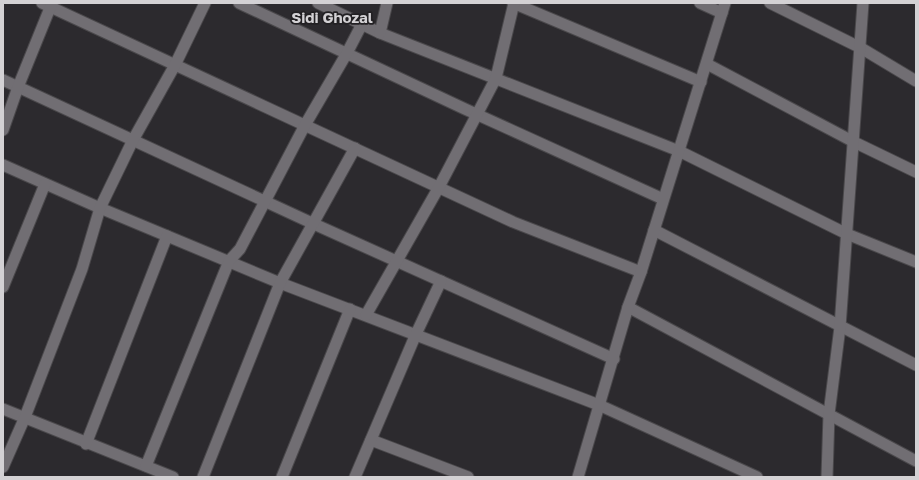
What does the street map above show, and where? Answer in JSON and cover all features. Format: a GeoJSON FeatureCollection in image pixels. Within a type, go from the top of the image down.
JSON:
{"type":"FeatureCollection","features":[{"type":"Feature","properties":{"kind":"street"},"geometry":{"type":"LineString","coordinates":[[3,467],[82,270],[100,208],[133,140],[175,65],[205,3]]}},
{"type":"Feature","properties":{"kind":"street"},"geometry":{"type":"LineString","coordinates":[[239,3],[478,115],[663,199]]}},
{"type":"Feature","properties":{"kind":"street"},"geometry":{"type":"LineString","coordinates":[[318,3],[380,33],[679,151],[847,234],[916,262]]}},
{"type":"Feature","properties":{"kind":"street"},"geometry":{"type":"LineString","coordinates":[[380,33],[387,3]]}},
{"type":"Feature","properties":{"kind":"street"},"geometry":{"type":"LineString","coordinates":[[366,315],[439,188],[496,78],[514,3],[701,82]]}},
{"type":"Feature","properties":{"kind":"street"},"geometry":{"type":"LineString","coordinates":[[578,477],[628,308],[641,272],[724,8],[700,3]]}},
{"type":"Feature","properties":{"kind":"street"},"geometry":{"type":"LineString","coordinates":[[770,3],[861,48],[916,81]]}},
{"type":"Feature","properties":{"kind":"street"},"geometry":{"type":"LineString","coordinates":[[827,477],[829,414],[840,327],[863,3]]}},
{"type":"Feature","properties":{"kind":"street"},"geometry":{"type":"LineString","coordinates":[[3,130],[48,4],[175,65],[513,222],[641,272]]}},
{"type":"Feature","properties":{"kind":"street"},"geometry":{"type":"LineString","coordinates":[[146,466],[228,261],[240,249],[305,125],[348,53],[362,24]]}},
{"type":"Feature","properties":{"kind":"street"},"geometry":{"type":"LineString","coordinates":[[707,64],[854,142],[916,172]]}},
{"type":"Feature","properties":{"kind":"street"},"geometry":{"type":"LineString","coordinates":[[3,80],[265,202],[614,359]]}},
{"type":"Feature","properties":{"kind":"street"},"geometry":{"type":"LineString","coordinates":[[203,477],[280,283],[355,148]]}},
{"type":"Feature","properties":{"kind":"street"},"geometry":{"type":"LineString","coordinates":[[3,165],[100,208],[280,283],[599,405],[757,477]]}},
{"type":"Feature","properties":{"kind":"street"},"geometry":{"type":"LineString","coordinates":[[3,287],[45,184]]}},
{"type":"Feature","properties":{"kind":"street"},"geometry":{"type":"LineString","coordinates":[[654,230],[916,365]]}},
{"type":"Feature","properties":{"kind":"street"},"geometry":{"type":"LineString","coordinates":[[86,444],[167,236]]}},
{"type":"Feature","properties":{"kind":"street"},"geometry":{"type":"LineString","coordinates":[[355,477],[416,334],[441,281]]}},
{"type":"Feature","properties":{"kind":"street"},"geometry":{"type":"LineString","coordinates":[[628,308],[916,460]]}},
{"type":"Feature","properties":{"kind":"street"},"geometry":{"type":"LineString","coordinates":[[282,477],[350,309]]}},
{"type":"Feature","properties":{"kind":"street"},"geometry":{"type":"LineString","coordinates":[[3,409],[86,444],[173,477]]}},
{"type":"Feature","properties":{"kind":"street"},"geometry":{"type":"LineString","coordinates":[[371,440],[468,477]]}},
{"type":"Feature","properties":{"kind":"district","name":"Sidi Ghozal"},"geometry":{"type":"Point","coordinates":[332,17]}}]}
